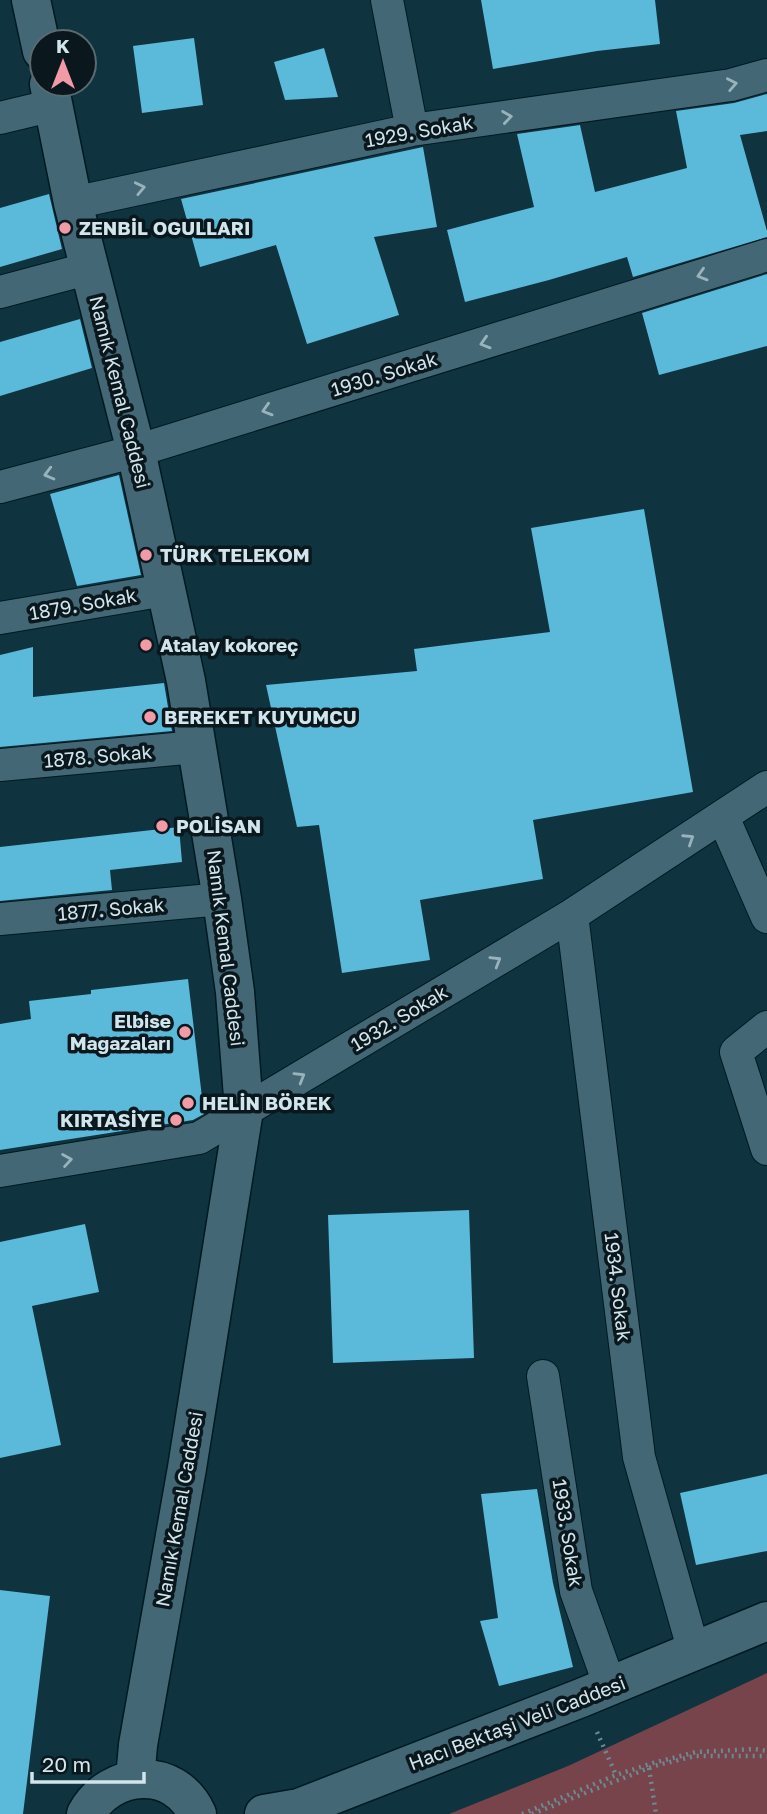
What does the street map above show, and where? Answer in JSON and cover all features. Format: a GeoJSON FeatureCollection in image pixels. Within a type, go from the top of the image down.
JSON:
{"type":"FeatureCollection","features":[{"type":"Feature","properties":{"kind":"street"},"geometry":{"type":"LineString","coordinates":[[31,0],[37,28]]}},
{"type":"Feature","properties":{"kind":"street"},"geometry":{"type":"LineString","coordinates":[[387,0],[412,130]]}},
{"type":"Feature","properties":{"kind":"street","name":"1929. Sokak"},"geometry":{"type":"LineString","coordinates":[[73,203],[412,130],[731,85],[767,75]]}},
{"type":"Feature","properties":{"kind":"street"},"geometry":{"type":"LineString","coordinates":[[0,118],[42,98]]}},
{"type":"Feature","properties":{"kind":"street","name":"Namık Kemal Caddesi"},"geometry":{"type":"LineString","coordinates":[[52,98],[73,203],[136,451],[186,681],[235,992],[244,1110],[187,1468],[138,1745],[135,1779]]}},
{"type":"Feature","properties":{"kind":"street","name":"1930. Sokak"},"geometry":{"type":"LineString","coordinates":[[0,487],[136,451],[767,255]]}},
{"type":"Feature","properties":{"kind":"street"},"geometry":{"type":"LineString","coordinates":[[0,292],[90,268]]}},
{"type":"Feature","properties":{"kind":"street","name":"1879. Sokak"},"geometry":{"type":"LineString","coordinates":[[0,618],[165,590]]}},
{"type":"Feature","properties":{"kind":"street","name":"1878. Sokak"},"geometry":{"type":"LineString","coordinates":[[0,765],[196,747]]}},
{"type":"Feature","properties":{"kind":"street","name":"1932. Sokak"},"geometry":{"type":"LineString","coordinates":[[0,1171],[199,1138],[572,915],[767,787]]}},
{"type":"Feature","properties":{"kind":"street"},"geometry":{"type":"LineString","coordinates":[[723,817],[767,917]]}},
{"type":"Feature","properties":{"kind":"street","name":"1877. Sokak"},"geometry":{"type":"LineString","coordinates":[[0,919],[222,898]]}},
{"type":"Feature","properties":{"kind":"street","name":"1934. Sokak"},"geometry":{"type":"LineString","coordinates":[[572,915],[639,1457],[694,1652]]}},
{"type":"Feature","properties":{"kind":"street"},"geometry":{"type":"LineString","coordinates":[[767,1027],[736,1052],[767,1149]]}},
{"type":"Feature","properties":{"kind":"street","name":"1933. Sokak"},"geometry":{"type":"LineString","coordinates":[[543,1376],[576,1591],[595,1692]]}},
{"type":"Feature","properties":{"kind":"street","name":"Hacı Bektaşi Veli Caddesi"},"geometry":{"type":"LineString","coordinates":[[264,1814],[299,1808],[595,1692],[767,1621]]}},
{"type":"Feature","properties":{"kind":"street"},"geometry":{"type":"LineString","coordinates":[[86,1814],[91,1803],[106,1789],[135,1779],[163,1783],[180,1793],[197,1814]]}},
{"type":"Feature","properties":{"kind":"path"},"geometry":{"type":"LineString","coordinates":[[595,1692],[617,1777]]}},
{"type":"Feature","properties":{"kind":"path"},"geometry":{"type":"LineString","coordinates":[[522,1814],[653,1763],[696,1752],[755,1749],[767,1754]]}},
{"type":"Feature","properties":{"kind":"path"},"geometry":{"type":"LineString","coordinates":[[532,1814],[617,1777],[695,1756],[767,1754]]}},
{"type":"Feature","properties":{"kind":"path"},"geometry":{"type":"LineString","coordinates":[[649,1768],[656,1814]]}},
{"type":"Feature","properties":{"kind":"shaded area"},"geometry":{"type":"Polygon","coordinates":[[[767,1673],[767,1814],[449,1814],[568,1766],[767,1673]]]}},
{"type":"Feature","properties":{"kind":"building"},"geometry":{"type":"Polygon","coordinates":[[[481,0],[655,0],[660,44],[597,51],[493,69],[481,0]]]}},
{"type":"Feature","properties":{"kind":"building"},"geometry":{"type":"Polygon","coordinates":[[[194,38],[203,105],[142,113],[133,46],[194,38]]]}},
{"type":"Feature","properties":{"kind":"building"},"geometry":{"type":"Polygon","coordinates":[[[324,48],[338,97],[285,100],[274,62],[324,48]]]}},
{"type":"Feature","properties":{"kind":"building"},"geometry":{"type":"Polygon","coordinates":[[[767,94],[767,131],[740,135],[767,237],[633,277],[627,257],[465,302],[447,230],[534,207],[517,134],[580,125],[595,192],[687,168],[676,111],[734,103],[767,94]]]}},
{"type":"Feature","properties":{"kind":"building"},"geometry":{"type":"Polygon","coordinates":[[[423,147],[437,227],[374,237],[399,315],[307,344],[276,245],[200,267],[181,199],[423,147]]]}},
{"type":"Feature","properties":{"kind":"building"},"geometry":{"type":"Polygon","coordinates":[[[49,194],[62,249],[0,267],[0,208],[49,194]]]}},
{"type":"Feature","properties":{"kind":"building"},"geometry":{"type":"Polygon","coordinates":[[[767,274],[767,346],[659,375],[642,313],[767,274]]]}},
{"type":"Feature","properties":{"kind":"building"},"geometry":{"type":"Polygon","coordinates":[[[80,319],[92,368],[0,396],[0,342],[80,319]]]}},
{"type":"Feature","properties":{"kind":"building"},"geometry":{"type":"Polygon","coordinates":[[[119,475],[141,575],[77,586],[50,494],[119,475]]]}},
{"type":"Feature","properties":{"kind":"building"},"geometry":{"type":"Polygon","coordinates":[[[644,509],[693,792],[533,820],[543,879],[420,900],[430,960],[342,973],[319,825],[297,827],[266,685],[417,671],[414,649],[550,632],[531,528],[644,509]]]}},
{"type":"Feature","properties":{"kind":"building"},"geometry":{"type":"Polygon","coordinates":[[[33,647],[33,697],[164,683],[172,731],[0,747],[0,655],[33,647]]]}},
{"type":"Feature","properties":{"kind":"building"},"geometry":{"type":"Polygon","coordinates":[[[179,827],[182,862],[110,870],[112,890],[0,901],[0,847],[179,827]]]}},
{"type":"Feature","properties":{"kind":"building"},"geometry":{"type":"Polygon","coordinates":[[[188,979],[204,1114],[193,1120],[0,1150],[0,1024],[31,1019],[29,1001],[91,994],[91,990],[188,979]]]}},
{"type":"Feature","properties":{"kind":"building"},"geometry":{"type":"Polygon","coordinates":[[[469,1210],[474,1358],[333,1363],[328,1215],[469,1210]]]}},
{"type":"Feature","properties":{"kind":"building"},"geometry":{"type":"Polygon","coordinates":[[[85,1224],[99,1292],[32,1306],[61,1445],[0,1458],[0,1242],[85,1224]]]}},
{"type":"Feature","properties":{"kind":"building"},"geometry":{"type":"Polygon","coordinates":[[[767,1474],[767,1551],[696,1565],[680,1493],[767,1474]]]}},
{"type":"Feature","properties":{"kind":"building"},"geometry":{"type":"Polygon","coordinates":[[[537,1489],[553,1583],[573,1667],[499,1686],[480,1621],[498,1618],[481,1494],[537,1489]]]}},
{"type":"Feature","properties":{"kind":"building"},"geometry":{"type":"Polygon","coordinates":[[[0,1590],[50,1596],[23,1814],[0,1814],[0,1590]]]}},
{"type":"Feature","properties":{"kind":"place","name":"ZENBİL OĞULLARI"},"geometry":{"type":"Point","coordinates":[65,228]}},
{"type":"Feature","properties":{"kind":"place","name":"TÜRK TELEKOM"},"geometry":{"type":"Point","coordinates":[146,555]}},
{"type":"Feature","properties":{"kind":"place","name":"Atalay kokoreç"},"geometry":{"type":"Point","coordinates":[146,645]}},
{"type":"Feature","properties":{"kind":"place","name":"BEREKET KUYUMCU"},"geometry":{"type":"Point","coordinates":[150,717]}},
{"type":"Feature","properties":{"kind":"place","name":"POLİSAN"},"geometry":{"type":"Point","coordinates":[162,826]}},
{"type":"Feature","properties":{"kind":"place","name":"Elbise Mağazaları"},"geometry":{"type":"Point","coordinates":[185,1032]}},
{"type":"Feature","properties":{"kind":"place","name":"HELİN BÖREK"},"geometry":{"type":"Point","coordinates":[188,1103]}},
{"type":"Feature","properties":{"kind":"place","name":"KIRTASİYE"},"geometry":{"type":"Point","coordinates":[176,1120]}}]}
